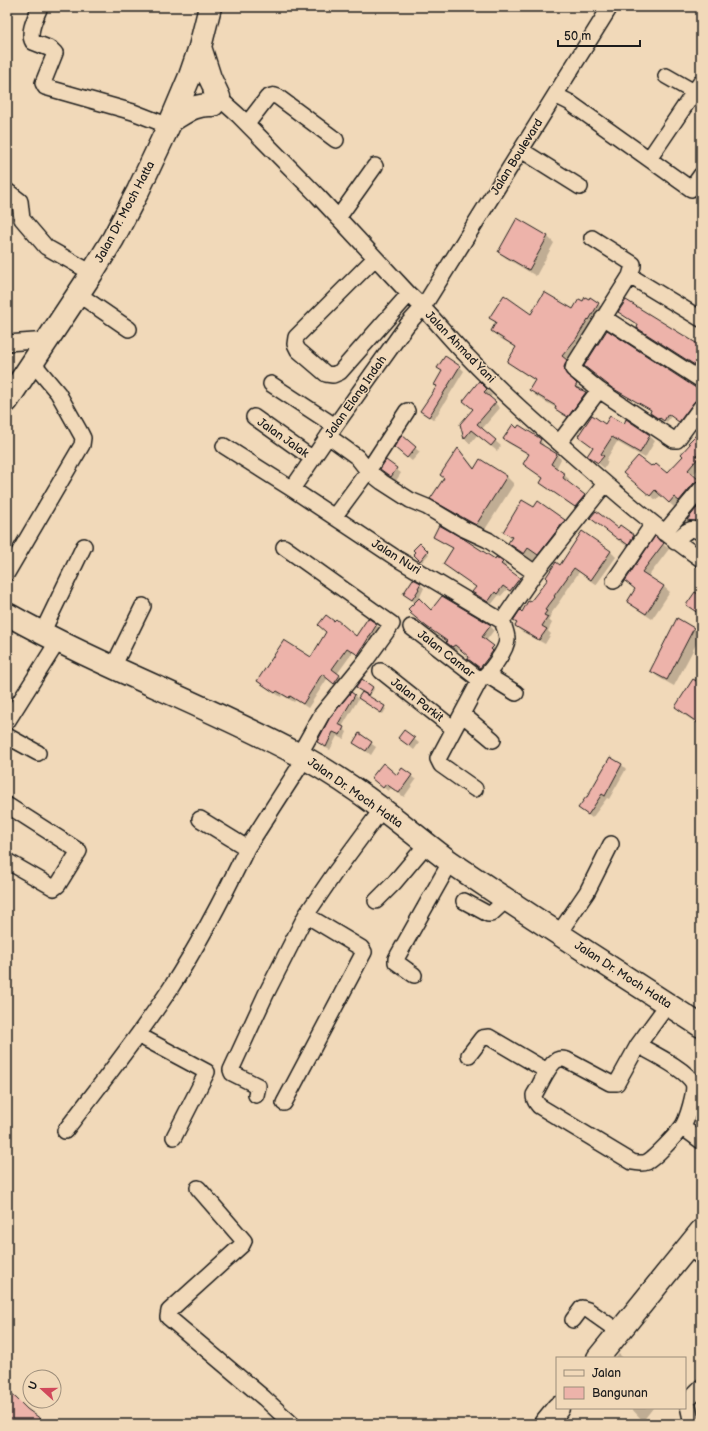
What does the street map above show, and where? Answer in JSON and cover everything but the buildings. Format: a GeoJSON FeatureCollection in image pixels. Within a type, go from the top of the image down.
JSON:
{"type":"FeatureCollection","features":[{"type":"Feature","properties":{"kind":"highway","name":"Jalan Dr. Moch Hatta"},"geometry":{"type":"LineString","coordinates":[[7,401],[92,273],[123,218],[170,124],[188,83],[200,47],[210,7]]}},
{"type":"Feature","properties":{"kind":"highway"},"geometry":{"type":"LineString","coordinates":[[170,124],[196,106],[216,101],[200,47]]}},
{"type":"Feature","properties":{"kind":"highway","name":"Jalan Dr. Moch Hatta"},"geometry":{"type":"LineString","coordinates":[[7,614],[50,637],[248,729],[302,756],[382,809],[426,845],[506,900],[700,1024]]}},
{"type":"Feature","properties":{"kind":"highway"},"geometry":{"type":"LineString","coordinates":[[599,1357],[619,1332],[697,1245]]}},
{"type":"Feature","properties":{"kind":"highway"},"geometry":{"type":"LineString","coordinates":[[546,1424],[557,1409]]}},
{"type":"Feature","properties":{"kind":"street"},"geometry":{"type":"LineString","coordinates":[[40,7],[30,32],[32,42],[51,49],[56,53],[43,83],[45,87],[170,124]]}},
{"type":"Feature","properties":{"kind":"street","name":"Jalan Boulevard"},"geometry":{"type":"LineString","coordinates":[[423,307],[610,7]]}},
{"type":"Feature","properties":{"kind":"street"},"geometry":{"type":"LineString","coordinates":[[649,159],[698,87],[666,76]]}},
{"type":"Feature","properties":{"kind":"street","name":"Jalan Ahmad Yani"},"geometry":{"type":"LineString","coordinates":[[188,83],[242,120],[423,307],[467,356],[559,443],[664,533],[701,559]]}},
{"type":"Feature","properties":{"kind":"street"},"geometry":{"type":"LineString","coordinates":[[555,95],[569,102],[696,193],[701,175]]}},
{"type":"Feature","properties":{"kind":"street"},"geometry":{"type":"LineString","coordinates":[[242,120],[267,98],[274,96],[278,97],[336,140]]}},
{"type":"Feature","properties":{"kind":"street"},"geometry":{"type":"LineString","coordinates":[[521,150],[580,187]]}},
{"type":"Feature","properties":{"kind":"street"},"geometry":{"type":"LineString","coordinates":[[338,218],[375,166]]}},
{"type":"Feature","properties":{"kind":"street"},"geometry":{"type":"LineString","coordinates":[[7,191],[20,201],[22,219],[46,247],[92,273]]}},
{"type":"Feature","properties":{"kind":"street"},"geometry":{"type":"LineString","coordinates":[[592,238],[633,264],[633,266],[630,276],[603,317],[573,368],[574,370],[599,390],[676,440],[701,407]]}},
{"type":"Feature","properties":{"kind":"street"},"geometry":{"type":"LineString","coordinates":[[375,258],[296,337],[298,350],[326,374],[333,375],[340,372],[409,294]]}},
{"type":"Feature","properties":{"kind":"street"},"geometry":{"type":"LineString","coordinates":[[630,276],[701,319]]}},
{"type":"Feature","properties":{"kind":"street"},"geometry":{"type":"LineString","coordinates":[[78,294],[129,329]]}},
{"type":"Feature","properties":{"kind":"street","name":"Jalan Elang Indah"},"geometry":{"type":"LineString","coordinates":[[292,489],[407,325],[423,307]]}},
{"type":"Feature","properties":{"kind":"street"},"geometry":{"type":"LineString","coordinates":[[603,317],[701,380]]}},
{"type":"Feature","properties":{"kind":"street"},"geometry":{"type":"LineString","coordinates":[[7,343],[48,340]]}},
{"type":"Feature","properties":{"kind":"street"},"geometry":{"type":"LineString","coordinates":[[7,573],[82,445],[83,438],[58,394],[33,363]]}},
{"type":"Feature","properties":{"kind":"street"},"geometry":{"type":"LineString","coordinates":[[271,384],[332,431],[368,471],[382,482],[410,500],[427,507],[462,528],[488,540],[535,573]]}},
{"type":"Feature","properties":{"kind":"street"},"geometry":{"type":"LineString","coordinates":[[559,443],[599,390]]}},
{"type":"Feature","properties":{"kind":"street"},"geometry":{"type":"LineString","coordinates":[[334,517],[368,471],[408,411]]}},
{"type":"Feature","properties":{"kind":"street","name":"Jalan Jalak"},"geometry":{"type":"LineString","coordinates":[[254,417],[313,459]]}},
{"type":"Feature","properties":{"kind":"street","name":"Jalan Nuri"},"geometry":{"type":"LineString","coordinates":[[224,446],[396,558],[502,621]]}},
{"type":"Feature","properties":{"kind":"street"},"geometry":{"type":"LineString","coordinates":[[475,789],[441,765],[438,759],[462,714],[484,678],[506,647],[507,633],[502,621],[535,573],[605,484]]}},
{"type":"Feature","properties":{"kind":"street"},"geometry":{"type":"LineString","coordinates":[[614,581],[664,533],[701,489]]}},
{"type":"Feature","properties":{"kind":"street"},"geometry":{"type":"LineString","coordinates":[[664,533],[683,534],[691,529],[697,530],[701,533]]}},
{"type":"Feature","properties":{"kind":"street"},"geometry":{"type":"LineString","coordinates":[[7,722],[50,637],[84,546]]}},
{"type":"Feature","properties":{"kind":"street"},"geometry":{"type":"LineString","coordinates":[[65,1131],[138,1035],[170,988],[204,934],[247,848],[302,756],[322,714],[366,660],[392,624],[284,547]]}},
{"type":"Feature","properties":{"kind":"street"},"geometry":{"type":"LineString","coordinates":[[113,667],[143,606]]}},
{"type":"Feature","properties":{"kind":"street","name":"Jalan Camar"},"geometry":{"type":"LineString","coordinates":[[411,627],[484,678],[516,693]]}},
{"type":"Feature","properties":{"kind":"street","name":"Jalan Parkit"},"geometry":{"type":"LineString","coordinates":[[380,671],[454,729]]}},
{"type":"Feature","properties":{"kind":"street"},"geometry":{"type":"LineString","coordinates":[[462,714],[493,740]]}},
{"type":"Feature","properties":{"kind":"street"},"geometry":{"type":"LineString","coordinates":[[7,736],[38,753]]}},
{"type":"Feature","properties":{"kind":"street"},"geometry":{"type":"LineString","coordinates":[[7,805],[79,851],[58,885],[54,888],[7,861]]}},
{"type":"Feature","properties":{"kind":"street"},"geometry":{"type":"LineString","coordinates":[[256,1094],[258,1086],[232,1073],[231,1070],[266,994],[306,915],[382,809]]}},
{"type":"Feature","properties":{"kind":"street"},"geometry":{"type":"LineString","coordinates":[[200,819],[247,848]]}},
{"type":"Feature","properties":{"kind":"street"},"geometry":{"type":"LineString","coordinates":[[559,933],[586,892],[611,844]]}},
{"type":"Feature","properties":{"kind":"street"},"geometry":{"type":"LineString","coordinates":[[376,901],[394,883],[426,845]]}},
{"type":"Feature","properties":{"kind":"street"},"geometry":{"type":"LineString","coordinates":[[414,975],[396,962],[396,959],[450,862]]}},
{"type":"Feature","properties":{"kind":"street"},"geometry":{"type":"LineString","coordinates":[[464,900],[488,914],[491,914],[506,900]]}},
{"type":"Feature","properties":{"kind":"street"},"geometry":{"type":"LineString","coordinates":[[284,1103],[364,952],[361,948],[306,915]]}},
{"type":"Feature","properties":{"kind":"street"},"geometry":{"type":"LineString","coordinates":[[638,1045],[684,1072],[691,1079],[694,1086],[693,1096],[682,1127],[654,1157],[647,1162],[640,1164],[632,1162],[539,1106],[535,1102],[534,1095],[548,1071],[556,1060],[560,1059],[567,1060],[610,1083],[617,1083],[638,1045],[668,1004]]}},
{"type":"Feature","properties":{"kind":"street"},"geometry":{"type":"LineString","coordinates":[[138,1035],[207,1072],[174,1137]]}},
{"type":"Feature","properties":{"kind":"street"},"geometry":{"type":"LineString","coordinates":[[469,1055],[482,1038],[485,1037],[548,1071]]}},
{"type":"Feature","properties":{"kind":"street"},"geometry":{"type":"LineString","coordinates":[[682,1127],[701,1141]]}},
{"type":"Feature","properties":{"kind":"street"},"geometry":{"type":"LineString","coordinates":[[198,1188],[244,1240],[242,1245],[169,1311],[168,1316],[264,1398],[292,1424]]}},
{"type":"Feature","properties":{"kind":"street"},"geometry":{"type":"LineString","coordinates":[[574,1320],[582,1308],[588,1310],[619,1332]]}},
{"type":"Feature","properties":{"kind":"street"},"geometry":{"type":"LineString","coordinates":[[692,1424],[687,1401],[701,1387]]}}]}
